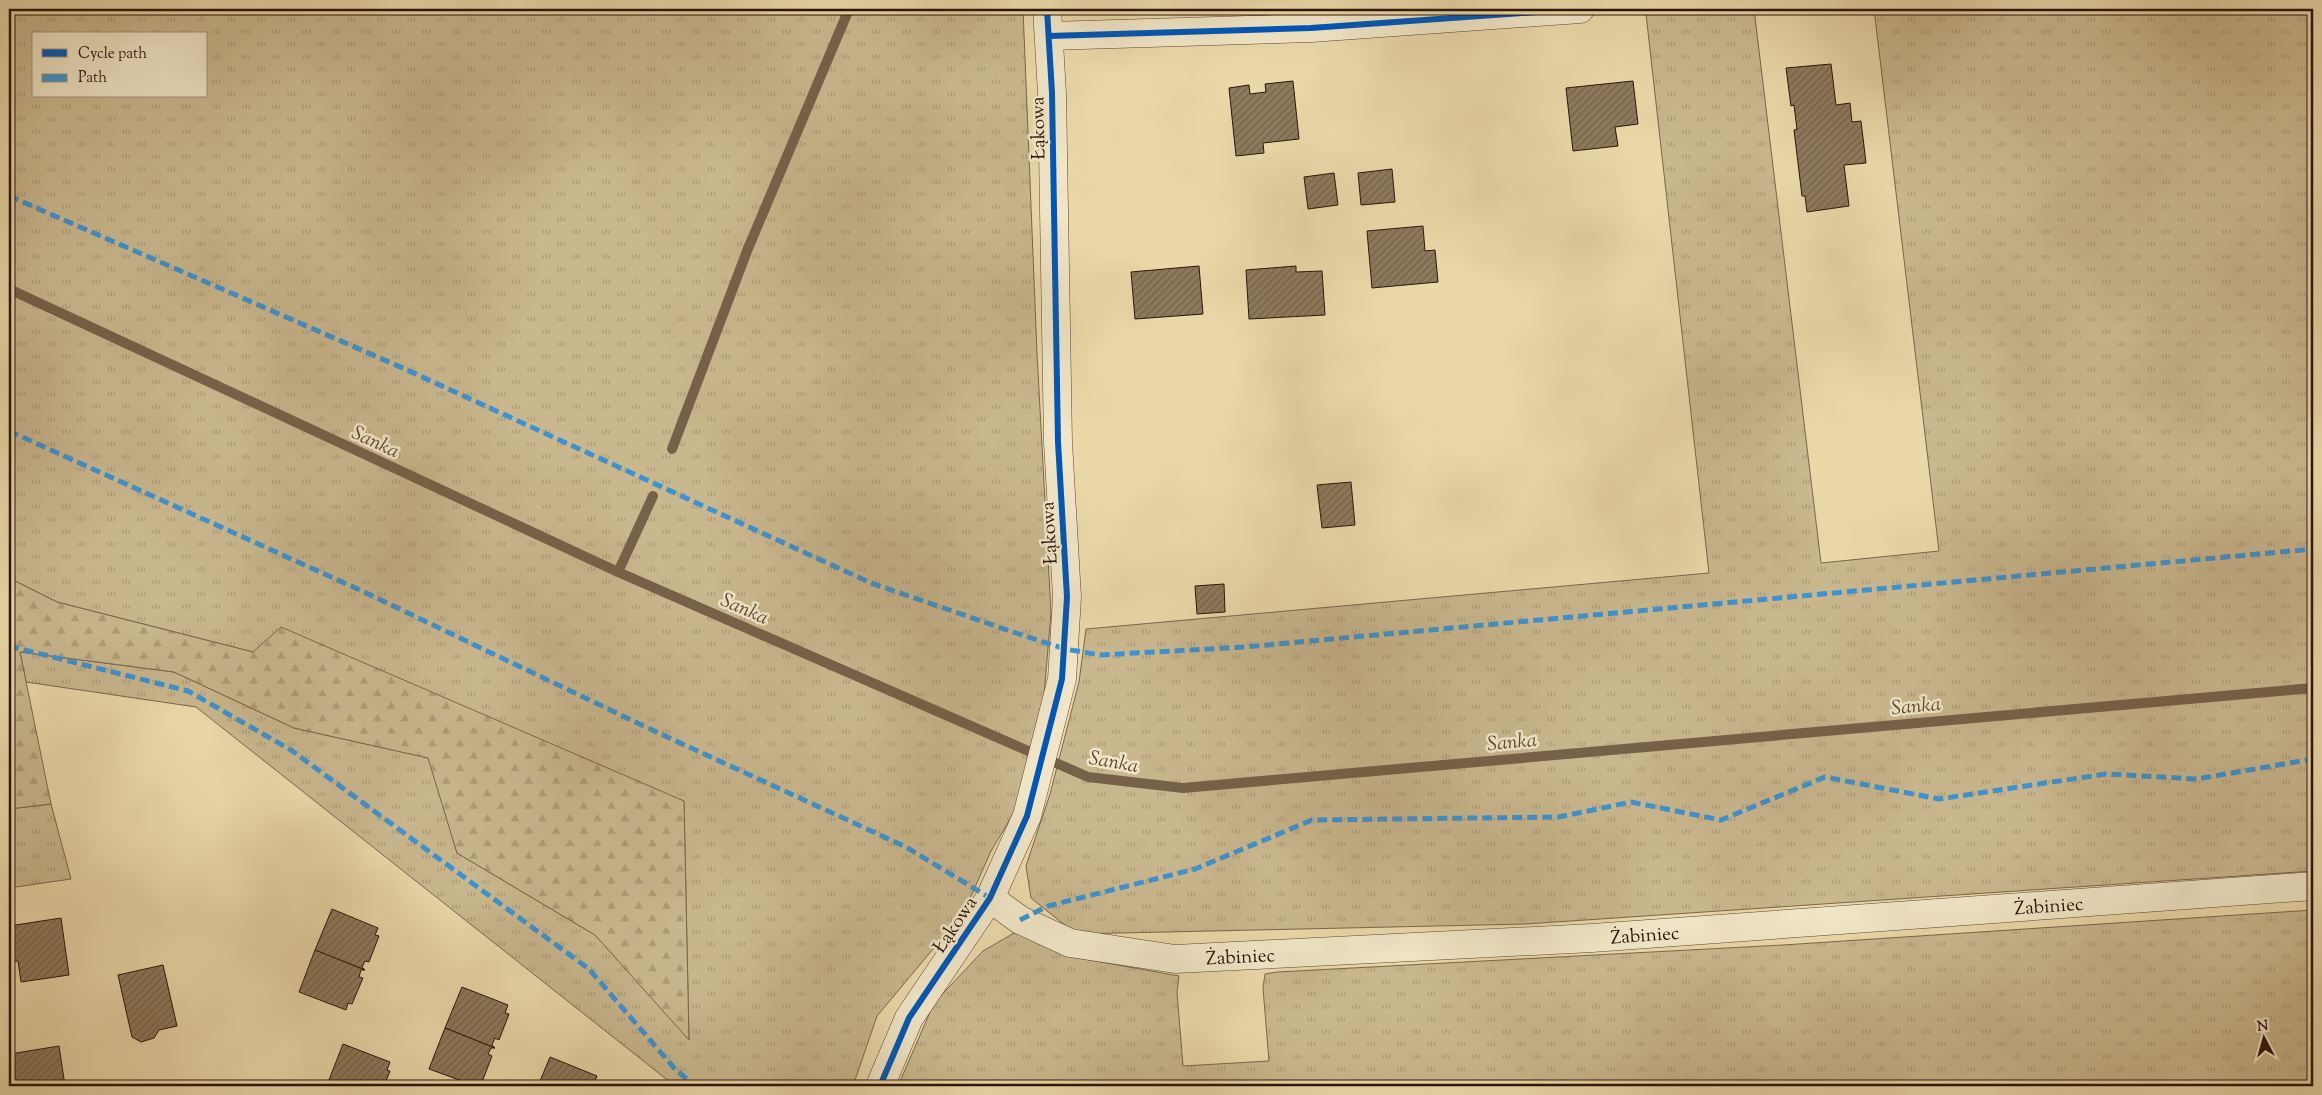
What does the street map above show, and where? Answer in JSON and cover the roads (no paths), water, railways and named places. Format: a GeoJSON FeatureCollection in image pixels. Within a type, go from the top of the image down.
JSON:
{"type":"FeatureCollection","features":[{"type":"Feature","properties":{"kind":"street","name":"Łąkowa"},"geometry":{"type":"LineString","coordinates":[[880,1086],[909,1018],[990,898],[1027,816],[1055,714],[1065,656],[1067,597],[1058,442],[1052,93],[1047,9]]}},
{"type":"Feature","properties":{"kind":"street"},"geometry":{"type":"LineString","coordinates":[[1049,36],[1311,28],[1580,9]]}},
{"type":"Feature","properties":{"kind":"street","name":"Żabiniec"},"geometry":{"type":"LineString","coordinates":[[990,898],[1020,920],[1070,943],[1175,959],[1592,938],[2313,886]]}},
{"type":"Feature","properties":{"kind":"waterway"},"geometry":{"type":"LineString","coordinates":[[672,449],[747,251],[849,9]]}},
{"type":"Feature","properties":{"kind":"waterway","name":"Sanka"},"geometry":{"type":"LineString","coordinates":[[9,289],[618,572],[1088,777],[1183,788],[2313,688]]}},
{"type":"Feature","properties":{"kind":"waterway"},"geometry":{"type":"LineString","coordinates":[[618,572],[653,496]]}}]}
